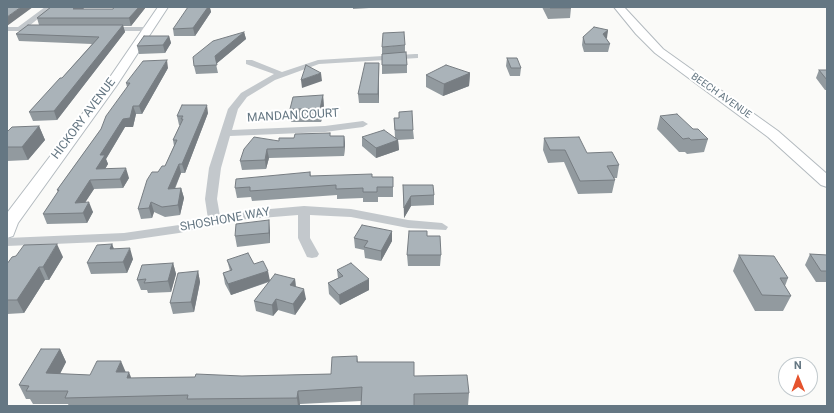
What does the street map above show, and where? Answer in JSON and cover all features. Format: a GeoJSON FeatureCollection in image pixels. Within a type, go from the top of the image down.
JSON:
{"type":"FeatureCollection","features":[{"type":"Feature","properties":{"kind":"street"},"geometry":{"type":"LineString","coordinates":[[20,29],[49,7]]}},
{"type":"Feature","properties":{"kind":"street","name":"HICKORY AVENUE"},"geometry":{"type":"LineString","coordinates":[[7,232],[9,223],[113,82],[163,7]]}},
{"type":"Feature","properties":{"kind":"street","name":"BEECH AVENUE"},"geometry":{"type":"LineString","coordinates":[[619,7],[640,32],[659,50],[773,134],[827,182]]}},
{"type":"Feature","properties":{"kind":"street"},"geometry":{"type":"LineString","coordinates":[[7,29],[44,29]]}},
{"type":"Feature","properties":{"kind":"street"},"geometry":{"type":"LineString","coordinates":[[99,29],[149,29]]}},
{"type":"Feature","properties":{"kind":"street"},"geometry":{"type":"LineString","coordinates":[[214,220],[211,186],[233,109],[244,95],[261,83],[281,74],[311,64],[332,60],[415,56]]}},
{"type":"Feature","properties":{"kind":"street"},"geometry":{"type":"LineString","coordinates":[[249,62],[281,74]]}},
{"type":"Feature","properties":{"kind":"street","name":"MANDAN COURT"},"geometry":{"type":"LineString","coordinates":[[225,133],[325,129],[363,124]]}},
{"type":"Feature","properties":{"kind":"street"},"geometry":{"type":"LineString","coordinates":[[304,210],[304,238],[312,254]]}},
{"type":"Feature","properties":{"kind":"street","name":"SHOSHONE WAY"},"geometry":{"type":"LineString","coordinates":[[7,242],[124,237],[179,229],[214,220],[262,212],[304,210],[351,213],[408,224],[442,227]]}},
{"type":"Feature","properties":{"kind":"building"},"geometry":{"type":"Polygon","coordinates":[[[7,7],[21,7],[7,17],[7,7]]]}},
{"type":"Feature","properties":{"kind":"building"},"geometry":{"type":"Polygon","coordinates":[[[51,7],[75,7],[73,9],[113,9],[114,7],[139,7],[129,18],[37,18],[51,7]]]}},
{"type":"Feature","properties":{"kind":"building"},"geometry":{"type":"Polygon","coordinates":[[[188,7],[208,7],[193,28],[173,29],[188,7]]]}},
{"type":"Feature","properties":{"kind":"building"},"geometry":{"type":"Polygon","coordinates":[[[549,7],[571,7],[571,8],[550,8],[549,7]]]}},
{"type":"Feature","properties":{"kind":"building"},"geometry":{"type":"Polygon","coordinates":[[[28,25],[123,25],[54,111],[29,112],[99,37],[16,34],[28,25]]]}},
{"type":"Feature","properties":{"kind":"building"},"geometry":{"type":"Polygon","coordinates":[[[594,27],[608,30],[603,34],[610,44],[585,44],[583,37],[594,27]]]}},
{"type":"Feature","properties":{"kind":"building"},"geometry":{"type":"Polygon","coordinates":[[[244,32],[215,56],[217,65],[194,66],[193,57],[213,41],[244,32]]]}},
{"type":"Feature","properties":{"kind":"building"},"geometry":{"type":"Polygon","coordinates":[[[404,32],[405,45],[382,47],[383,33],[404,32]]]}},
{"type":"Feature","properties":{"kind":"building"},"geometry":{"type":"Polygon","coordinates":[[[144,36],[169,36],[163,45],[137,46],[144,36]]]}},
{"type":"Feature","properties":{"kind":"building"},"geometry":{"type":"Polygon","coordinates":[[[406,52],[407,65],[382,65],[382,54],[406,52]]]}},
{"type":"Feature","properties":{"kind":"building"},"geometry":{"type":"Polygon","coordinates":[[[507,58],[517,58],[521,68],[511,68],[507,58]]]}},
{"type":"Feature","properties":{"kind":"building"},"geometry":{"type":"Polygon","coordinates":[[[167,60],[139,106],[133,106],[130,118],[123,119],[100,155],[105,155],[96,169],[126,168],[120,179],[90,180],[75,203],[89,202],[83,213],[43,214],[59,190],[57,190],[101,129],[106,116],[130,83],[126,83],[143,61],[167,60]]]}},
{"type":"Feature","properties":{"kind":"building"},"geometry":{"type":"Polygon","coordinates":[[[365,63],[379,63],[378,94],[358,94],[365,63]]]}},
{"type":"Feature","properties":{"kind":"building"},"geometry":{"type":"Polygon","coordinates":[[[306,65],[321,73],[301,80],[306,65]]]}},
{"type":"Feature","properties":{"kind":"building"},"geometry":{"type":"Polygon","coordinates":[[[446,65],[470,73],[444,84],[426,75],[446,65]]]}},
{"type":"Feature","properties":{"kind":"building"},"geometry":{"type":"Polygon","coordinates":[[[819,70],[827,70],[827,80],[819,70]]]}},
{"type":"Feature","properties":{"kind":"building"},"geometry":{"type":"Polygon","coordinates":[[[323,95],[320,109],[290,109],[293,97],[323,95]]]}},
{"type":"Feature","properties":{"kind":"building"},"geometry":{"type":"Polygon","coordinates":[[[182,105],[207,105],[182,164],[179,164],[168,189],[181,188],[178,205],[162,207],[151,202],[149,208],[138,209],[147,180],[152,172],[158,172],[162,166],[165,166],[177,140],[173,140],[183,119],[181,119],[183,116],[177,116],[182,105]]]}},
{"type":"Feature","properties":{"kind":"building"},"geometry":{"type":"Polygon","coordinates":[[[412,111],[413,130],[395,130],[394,118],[399,118],[399,112],[412,111]]]}},
{"type":"Feature","properties":{"kind":"building"},"geometry":{"type":"Polygon","coordinates":[[[677,114],[693,129],[698,129],[708,139],[683,139],[660,116],[677,114]]]}},
{"type":"Feature","properties":{"kind":"building"},"geometry":{"type":"Polygon","coordinates":[[[39,126],[22,147],[7,147],[7,132],[12,127],[39,126]]]}},
{"type":"Feature","properties":{"kind":"building"},"geometry":{"type":"Polygon","coordinates":[[[384,130],[398,140],[376,148],[362,137],[384,130]]]}},
{"type":"Feature","properties":{"kind":"building"},"geometry":{"type":"Polygon","coordinates":[[[330,133],[330,136],[344,136],[344,147],[267,149],[265,160],[240,161],[244,149],[254,137],[279,141],[279,138],[294,138],[295,134],[330,133]]]}},
{"type":"Feature","properties":{"kind":"building"},"geometry":{"type":"Polygon","coordinates":[[[579,137],[587,153],[612,152],[619,165],[607,166],[615,180],[580,181],[565,150],[550,150],[544,138],[579,137]]]}},
{"type":"Feature","properties":{"kind":"building"},"geometry":{"type":"Polygon","coordinates":[[[310,172],[310,176],[372,174],[372,177],[393,177],[393,187],[377,187],[377,192],[363,192],[363,188],[336,189],[336,185],[250,191],[250,187],[235,188],[236,179],[310,172]]]}},
{"type":"Feature","properties":{"kind":"building"},"geometry":{"type":"Polygon","coordinates":[[[403,185],[433,185],[434,195],[411,196],[404,208],[403,185]]]}},
{"type":"Feature","properties":{"kind":"building"},"geometry":{"type":"Polygon","coordinates":[[[269,220],[269,233],[235,236],[236,224],[269,220]]]}},
{"type":"Feature","properties":{"kind":"building"},"geometry":{"type":"Polygon","coordinates":[[[362,225],[392,231],[381,251],[364,247],[368,241],[354,238],[362,225]]]}},
{"type":"Feature","properties":{"kind":"building"},"geometry":{"type":"Polygon","coordinates":[[[409,231],[427,231],[427,236],[440,236],[441,255],[407,255],[409,231]]]}},
{"type":"Feature","properties":{"kind":"building"},"geometry":{"type":"Polygon","coordinates":[[[57,244],[43,267],[39,267],[17,300],[7,300],[7,264],[12,257],[16,256],[24,245],[57,244]]]}},
{"type":"Feature","properties":{"kind":"building"},"geometry":{"type":"Polygon","coordinates":[[[112,244],[110,249],[130,248],[123,262],[87,263],[97,245],[112,244]]]}},
{"type":"Feature","properties":{"kind":"building"},"geometry":{"type":"Polygon","coordinates":[[[248,253],[254,264],[263,261],[268,271],[228,284],[223,273],[232,270],[227,260],[248,253]]]}},
{"type":"Feature","properties":{"kind":"building"},"geometry":{"type":"Polygon","coordinates":[[[810,254],[827,255],[827,271],[821,271],[810,254]]]}},
{"type":"Feature","properties":{"kind":"building"},"geometry":{"type":"Polygon","coordinates":[[[739,255],[774,256],[788,278],[780,278],[791,296],[762,295],[739,255]]]}},
{"type":"Feature","properties":{"kind":"building"},"geometry":{"type":"Polygon","coordinates":[[[173,263],[168,281],[144,283],[146,279],[137,280],[142,265],[173,263]]]}},
{"type":"Feature","properties":{"kind":"building"},"geometry":{"type":"Polygon","coordinates":[[[351,263],[369,279],[339,295],[328,283],[343,276],[337,270],[351,263]]]}},
{"type":"Feature","properties":{"kind":"building"},"geometry":{"type":"Polygon","coordinates":[[[198,271],[191,302],[170,303],[178,273],[198,271]]]}},
{"type":"Feature","properties":{"kind":"building"},"geometry":{"type":"Polygon","coordinates":[[[275,274],[295,279],[290,285],[304,289],[293,304],[276,299],[272,305],[254,301],[275,274]]]}},
{"type":"Feature","properties":{"kind":"building"},"geometry":{"type":"Polygon","coordinates":[[[41,349],[60,349],[46,373],[90,375],[97,361],[121,361],[116,372],[129,372],[127,378],[195,377],[196,374],[242,376],[331,374],[332,357],[357,356],[357,362],[414,362],[414,376],[467,375],[469,393],[414,394],[414,406],[361,406],[362,387],[298,391],[297,398],[187,399],[188,395],[65,398],[68,391],[26,391],[29,386],[19,385],[41,349]]]}}]}
